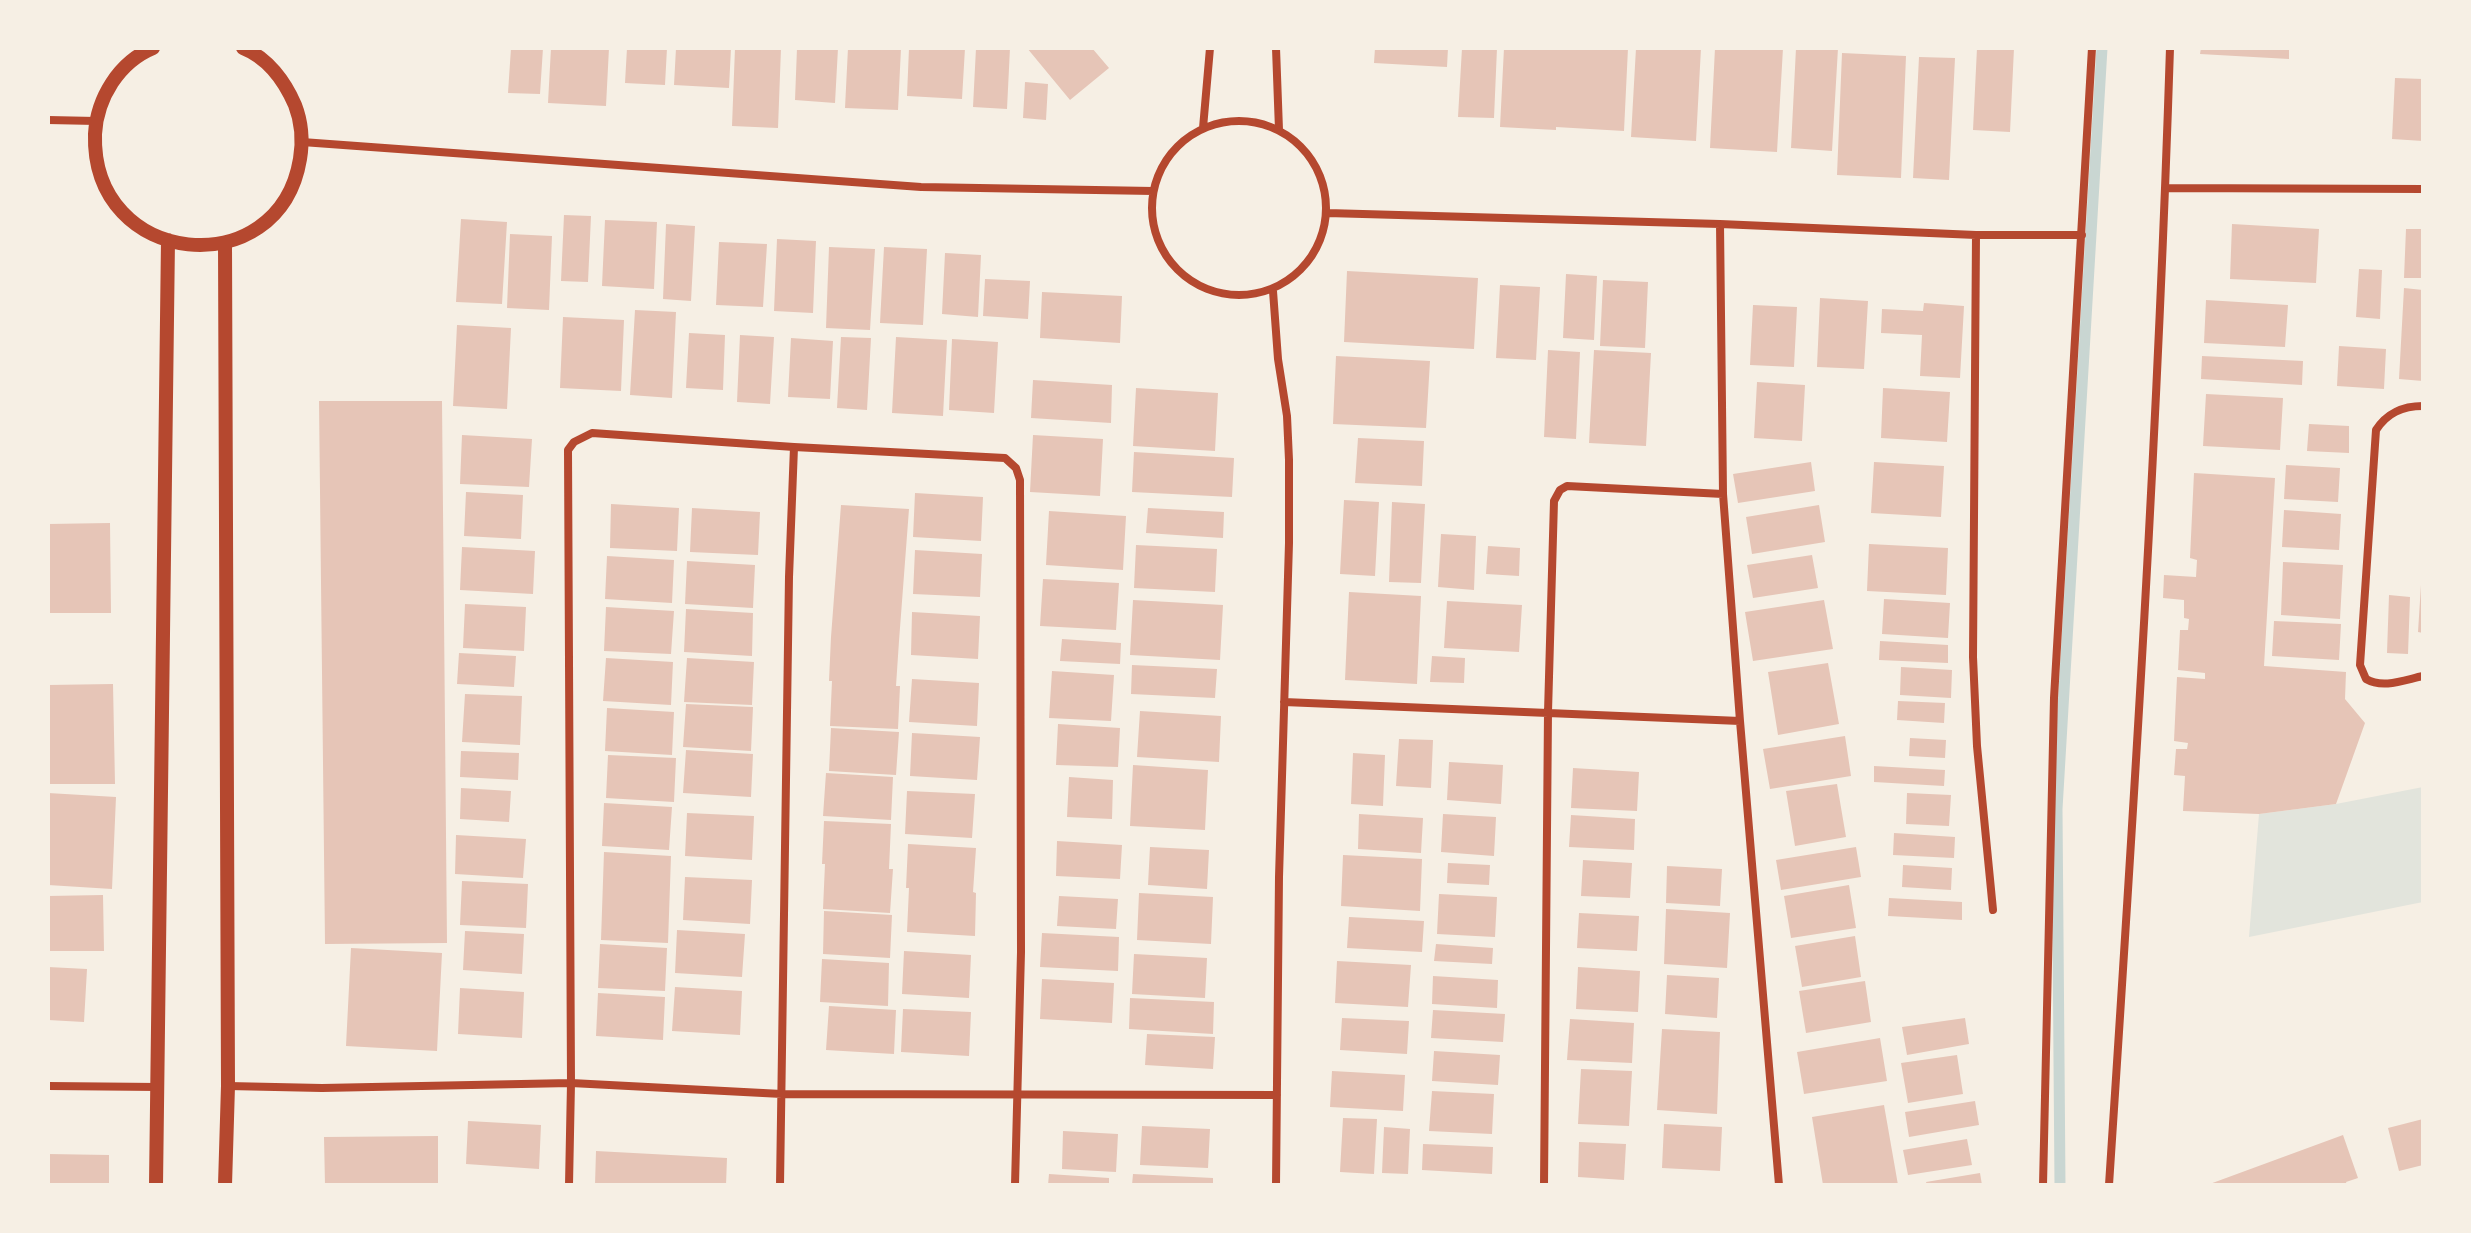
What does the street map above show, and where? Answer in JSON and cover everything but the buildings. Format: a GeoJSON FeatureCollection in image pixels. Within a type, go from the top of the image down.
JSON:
{"type":"FeatureCollection","features":[{"type":"Feature","properties":{"kind":"street"},"geometry":{"type":"LineString","coordinates":[[153,48],[122,70],[105,94],[96,121],[95,157],[106,190],[128,219],[157,238],[191,246],[225,244],[256,229],[281,206],[297,176],[302,142],[299,115],[288,89],[271,67],[243,48]]}},
{"type":"Feature","properties":{"kind":"street"},"geometry":{"type":"LineString","coordinates":[[1203,128],[1210,48]]}},
{"type":"Feature","properties":{"kind":"street"},"geometry":{"type":"LineString","coordinates":[[1276,48],[1279,130]]}},
{"type":"Feature","properties":{"kind":"street"},"geometry":{"type":"LineString","coordinates":[[2043,1185],[2054,698],[2092,48]]}},
{"type":"Feature","properties":{"kind":"street"},"geometry":{"type":"LineString","coordinates":[[2109,1185],[2135,789],[2170,48]]}},
{"type":"Feature","properties":{"kind":"street"},"geometry":{"type":"LineString","coordinates":[[48,120],[96,121]]}},
{"type":"Feature","properties":{"kind":"street"},"geometry":{"type":"LineString","coordinates":[[1229,120],[1254,121],[1279,130],[1316,164],[1327,213],[1320,246],[1300,273],[1273,291],[1226,296],[1183,277],[1156,238],[1153,191],[1162,165],[1179,143],[1203,128],[1229,120]]}},
{"type":"Feature","properties":{"kind":"street"},"geometry":{"type":"LineString","coordinates":[[302,142],[921,187],[1153,191]]}},
{"type":"Feature","properties":{"kind":"street"},"geometry":{"type":"LineString","coordinates":[[2165,188],[2423,189]]}},
{"type":"Feature","properties":{"kind":"street"},"geometry":{"type":"LineString","coordinates":[[1327,213],[1976,235],[2082,235]]}},
{"type":"Feature","properties":{"kind":"street"},"geometry":{"type":"LineString","coordinates":[[1720,224],[1723,494],[1779,1185]]}},
{"type":"Feature","properties":{"kind":"street"},"geometry":{"type":"LineString","coordinates":[[1976,235],[1973,657],[1977,746],[1993,910]]}},
{"type":"Feature","properties":{"kind":"street"},"geometry":{"type":"LineString","coordinates":[[156,1185],[168,240]]}},
{"type":"Feature","properties":{"kind":"street"},"geometry":{"type":"LineString","coordinates":[[225,244],[228,1086],[225,1185]]}},
{"type":"Feature","properties":{"kind":"street"},"geometry":{"type":"LineString","coordinates":[[1273,291],[1289,460],[1279,877],[1276,1185]]}},
{"type":"Feature","properties":{"kind":"street"},"geometry":{"type":"LineString","coordinates":[[2423,406],[2408,406],[2393,412],[2376,430],[2360,665],[2366,679],[2375,684],[2423,676]]}},
{"type":"Feature","properties":{"kind":"street"},"geometry":{"type":"LineString","coordinates":[[569,1185],[568,450],[574,442],[592,433],[1005,458],[1020,475],[1021,952],[1015,1185]]}},
{"type":"Feature","properties":{"kind":"street"},"geometry":{"type":"LineString","coordinates":[[780,1185],[789,577],[794,447]]}},
{"type":"Feature","properties":{"kind":"street"},"geometry":{"type":"LineString","coordinates":[[1544,1185],[1548,712],[1557,493],[1567,486],[1723,494]]}},
{"type":"Feature","properties":{"kind":"street"},"geometry":{"type":"LineString","coordinates":[[1284,702],[1740,721]]}},
{"type":"Feature","properties":{"kind":"street"},"geometry":{"type":"LineString","coordinates":[[228,1086],[322,1088],[571,1083],[782,1094],[1277,1095]]}},
{"type":"Feature","properties":{"kind":"street"},"geometry":{"type":"LineString","coordinates":[[48,1086],[158,1087]]}},
{"type":"Feature","properties":{"kind":"shaded area"},"geometry":{"type":"Polygon","coordinates":[[[2423,787],[2423,902],[2249,937],[2259,814],[2336,804],[2423,787]]]}},
{"type":"Feature","properties":{"kind":"waterway"},"geometry":{"type":"LineString","coordinates":[[2060,1185],[2057,809],[2102,48]]}}]}
